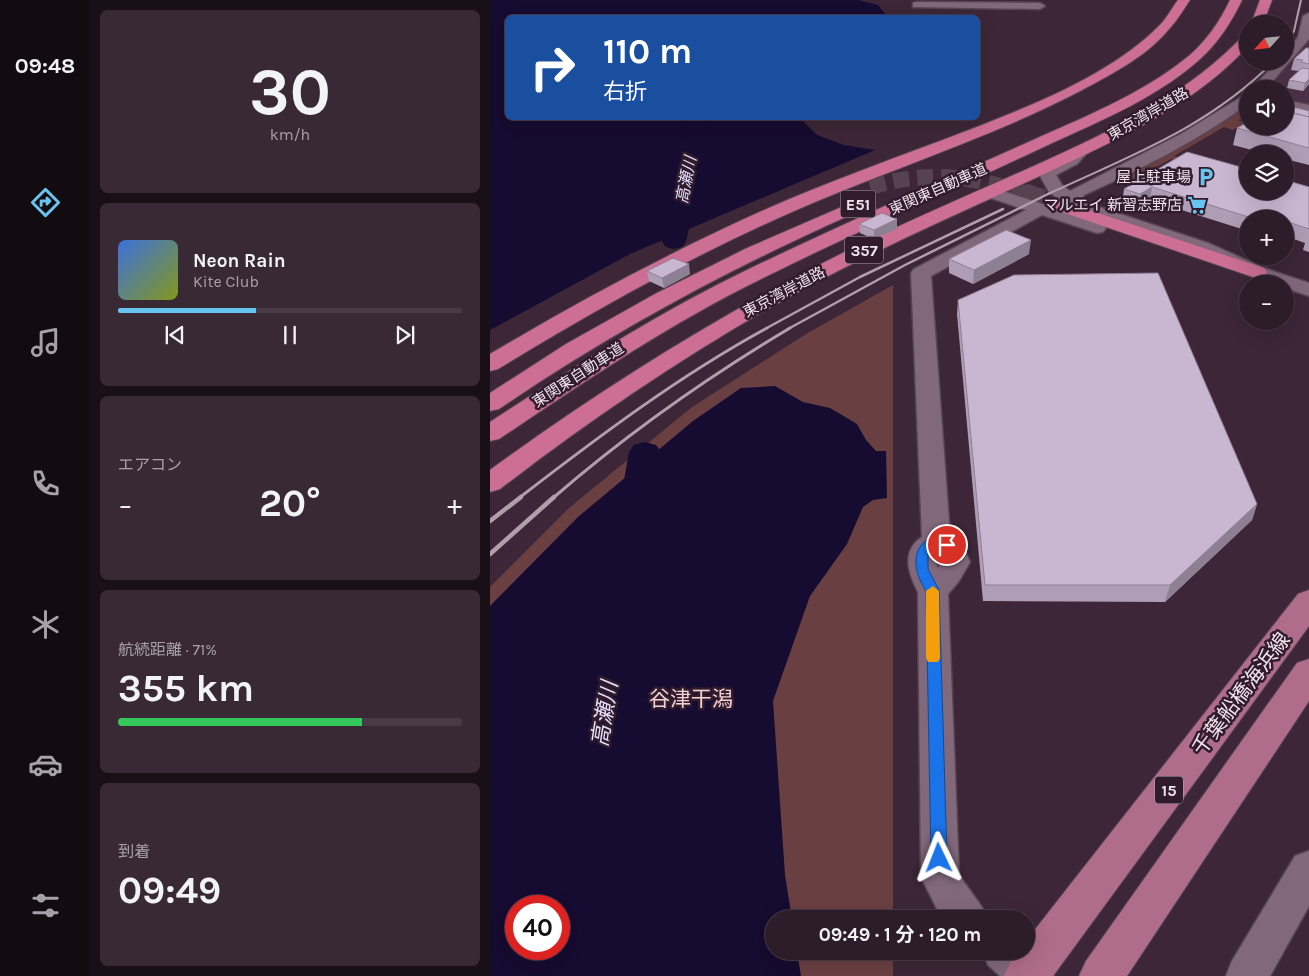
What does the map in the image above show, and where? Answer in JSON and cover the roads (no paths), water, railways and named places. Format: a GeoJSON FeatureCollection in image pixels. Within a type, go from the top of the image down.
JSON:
{"type":"FeatureCollection","features":[{"type":"Feature","properties":{"kind":"highway"},"geometry":{"type":"LineString","coordinates":[[768,231],[827,199],[1042,110],[1115,66],[1155,36],[1170,21],[1184,0]]}},
{"type":"Feature","properties":{"kind":"highway","name":"東関東自動車道"},"geometry":{"type":"LineString","coordinates":[[490,433],[615,351],[752,275],[1133,98],[1165,78],[1206,46],[1229,18],[1236,0]]}},
{"type":"Feature","properties":{"kind":"highway"},"geometry":{"type":"LineString","coordinates":[[1260,15],[1266,0]]}},
{"type":"Feature","properties":{"kind":"highway","name":"東関東自動車道"},"geometry":{"type":"LineString","coordinates":[[932,173],[1070,114],[1112,93],[1173,54],[1200,28],[1206,18]]}},
{"type":"Feature","properties":{"kind":"highway","name":"東京湾岸道路"},"geometry":{"type":"LineString","coordinates":[[490,483],[588,412],[671,357],[738,316],[862,252],[1102,140],[1190,90],[1239,49]]}},
{"type":"Feature","properties":{"kind":"highway"},"geometry":{"type":"LineString","coordinates":[[490,364],[578,311],[716,240],[765,217],[1025,111],[1115,66]]}},
{"type":"Feature","properties":{"kind":"highway"},"geometry":{"type":"LineString","coordinates":[[490,441],[604,367],[690,318],[834,250],[1062,149],[1102,140]]}},
{"type":"Feature","properties":{"kind":"highway"},"geometry":{"type":"LineString","coordinates":[[490,381],[613,307],[709,257],[870,187]]}},
{"type":"Feature","properties":{"kind":"highway"},"geometry":{"type":"LineString","coordinates":[[952,198],[976,190],[991,192]]}},
{"type":"Feature","properties":{"kind":"highway"},"geometry":{"type":"LineString","coordinates":[[1061,202],[1250,275]]}},
{"type":"Feature","properties":{"kind":"highway","name":"東関東自動車道"},"geometry":{"type":"LineString","coordinates":[[490,404],[576,348],[707,275],[796,231],[859,204]]}},
{"type":"Feature","properties":{"kind":"main road","name":"千葉船橋海浜線"},"geometry":{"type":"LineString","coordinates":[[1022,969],[1175,782],[1309,602]]}},
{"type":"Feature","properties":{"kind":"main road"},"geometry":{"type":"LineString","coordinates":[[1101,976],[1309,673]]}},
{"type":"Feature","properties":{"kind":"street"},"geometry":{"type":"LineString","coordinates":[[916,15],[916,2],[1043,3]]}},
{"type":"Feature","properties":{"kind":"street"},"geometry":{"type":"LineString","coordinates":[[1022,19],[1043,3]]}},
{"type":"Feature","properties":{"kind":"street"},"geometry":{"type":"LineString","coordinates":[[1294,52],[1307,39],[1309,16]]}},
{"type":"Feature","properties":{"kind":"street"},"geometry":{"type":"LineString","coordinates":[[1267,80],[1276,70]]}},
{"type":"Feature","properties":{"kind":"street"},"geometry":{"type":"LineString","coordinates":[[960,910],[953,902],[940,877],[933,590],[926,581],[922,569],[922,554],[930,544],[936,541],[922,318],[921,273],[1030,212],[1061,202],[1077,192],[1162,151],[1219,119],[1239,104]]}},
{"type":"Feature","properties":{"kind":"street"},"geometry":{"type":"LineString","coordinates":[[1294,106],[1309,109]]}},
{"type":"Feature","properties":{"kind":"street"},"geometry":{"type":"LineString","coordinates":[[1061,202],[1047,174],[1050,170],[1077,157],[1080,151]]}},
{"type":"Feature","properties":{"kind":"street"},"geometry":{"type":"LineString","coordinates":[[991,192],[1030,212]]}},
{"type":"Feature","properties":{"kind":"street"},"geometry":{"type":"LineString","coordinates":[[1294,286],[1309,290]]}},
{"type":"Feature","properties":{"kind":"street"},"geometry":{"type":"LineString","coordinates":[[1294,296],[1309,301]]}},
{"type":"Feature","properties":{"kind":"street"},"geometry":{"type":"LineString","coordinates":[[1247,976],[1309,869]]}},
{"type":"Feature","properties":{"kind":"water"},"geometry":{"type":"Polygon","coordinates":[[[490,0],[858,0],[878,5],[886,15],[505,15],[505,120],[802,120],[817,135],[844,145],[875,150],[630,254],[490,330],[490,0]]]}},
{"type":"Feature","properties":{"kind":"water","name":"谷津干潟"},"geometry":{"type":"Polygon","coordinates":[[[775,386],[803,402],[830,408],[857,424],[866,440],[876,451],[886,451],[887,498],[873,500],[863,507],[847,544],[810,596],[773,701],[785,875],[791,910],[765,910],[765,960],[798,960],[801,976],[490,976],[490,606],[578,517],[693,421],[741,388],[775,386]]]}},
{"type":"Feature","properties":{"kind":"waterway","name":"高瀬川"},"geometry":{"type":"LineString","coordinates":[[674,242],[682,211],[697,120]]}},
{"type":"Feature","properties":{"kind":"waterway","name":"高瀬川"},"geometry":{"type":"LineString","coordinates":[[636,509],[645,452]]}},
{"type":"Feature","properties":{"kind":"tunnel"},"geometry":{"type":"LineString","coordinates":[[870,187],[911,178],[949,177],[988,183],[1028,194]]}},
{"type":"Feature","properties":{"kind":"tunnel"},"geometry":{"type":"LineString","coordinates":[[1024,193],[1056,204]]}},
{"type":"Feature","properties":{"kind":"railway"},"geometry":{"type":"LineString","coordinates":[[1294,31],[1301,0]]}},
{"type":"Feature","properties":{"kind":"railway"},"geometry":{"type":"LineString","coordinates":[[1048,194],[1138,153],[1196,122],[1223,104],[1264,70]]}},
{"type":"Feature","properties":{"kind":"railway"},"geometry":{"type":"LineString","coordinates":[[788,329],[905,265],[1050,193]]}},
{"type":"Feature","properties":{"kind":"railway"},"geometry":{"type":"LineString","coordinates":[[765,329],[860,277],[1003,209]]}},
{"type":"Feature","properties":{"kind":"railway"},"geometry":{"type":"LineString","coordinates":[[519,498],[609,430],[671,387],[702,366],[767,328]]}},
{"type":"Feature","properties":{"kind":"railway"},"geometry":{"type":"LineString","coordinates":[[553,498],[638,429],[728,367],[790,328]]}},
{"type":"Feature","properties":{"kind":"railway"},"geometry":{"type":"LineString","coordinates":[[490,521],[521,497]]}},
{"type":"Feature","properties":{"kind":"railway"},"geometry":{"type":"LineString","coordinates":[[490,554],[554,497]]}},
{"type":"Feature","properties":{"kind":"place","name":"屋上駐車場"},"geometry":{"type":"Point","coordinates":[1206,177]}},
{"type":"Feature","properties":{"kind":"place","name":"マルエイ 新習志野店"},"geometry":{"type":"Point","coordinates":[1197,205]}}]}
